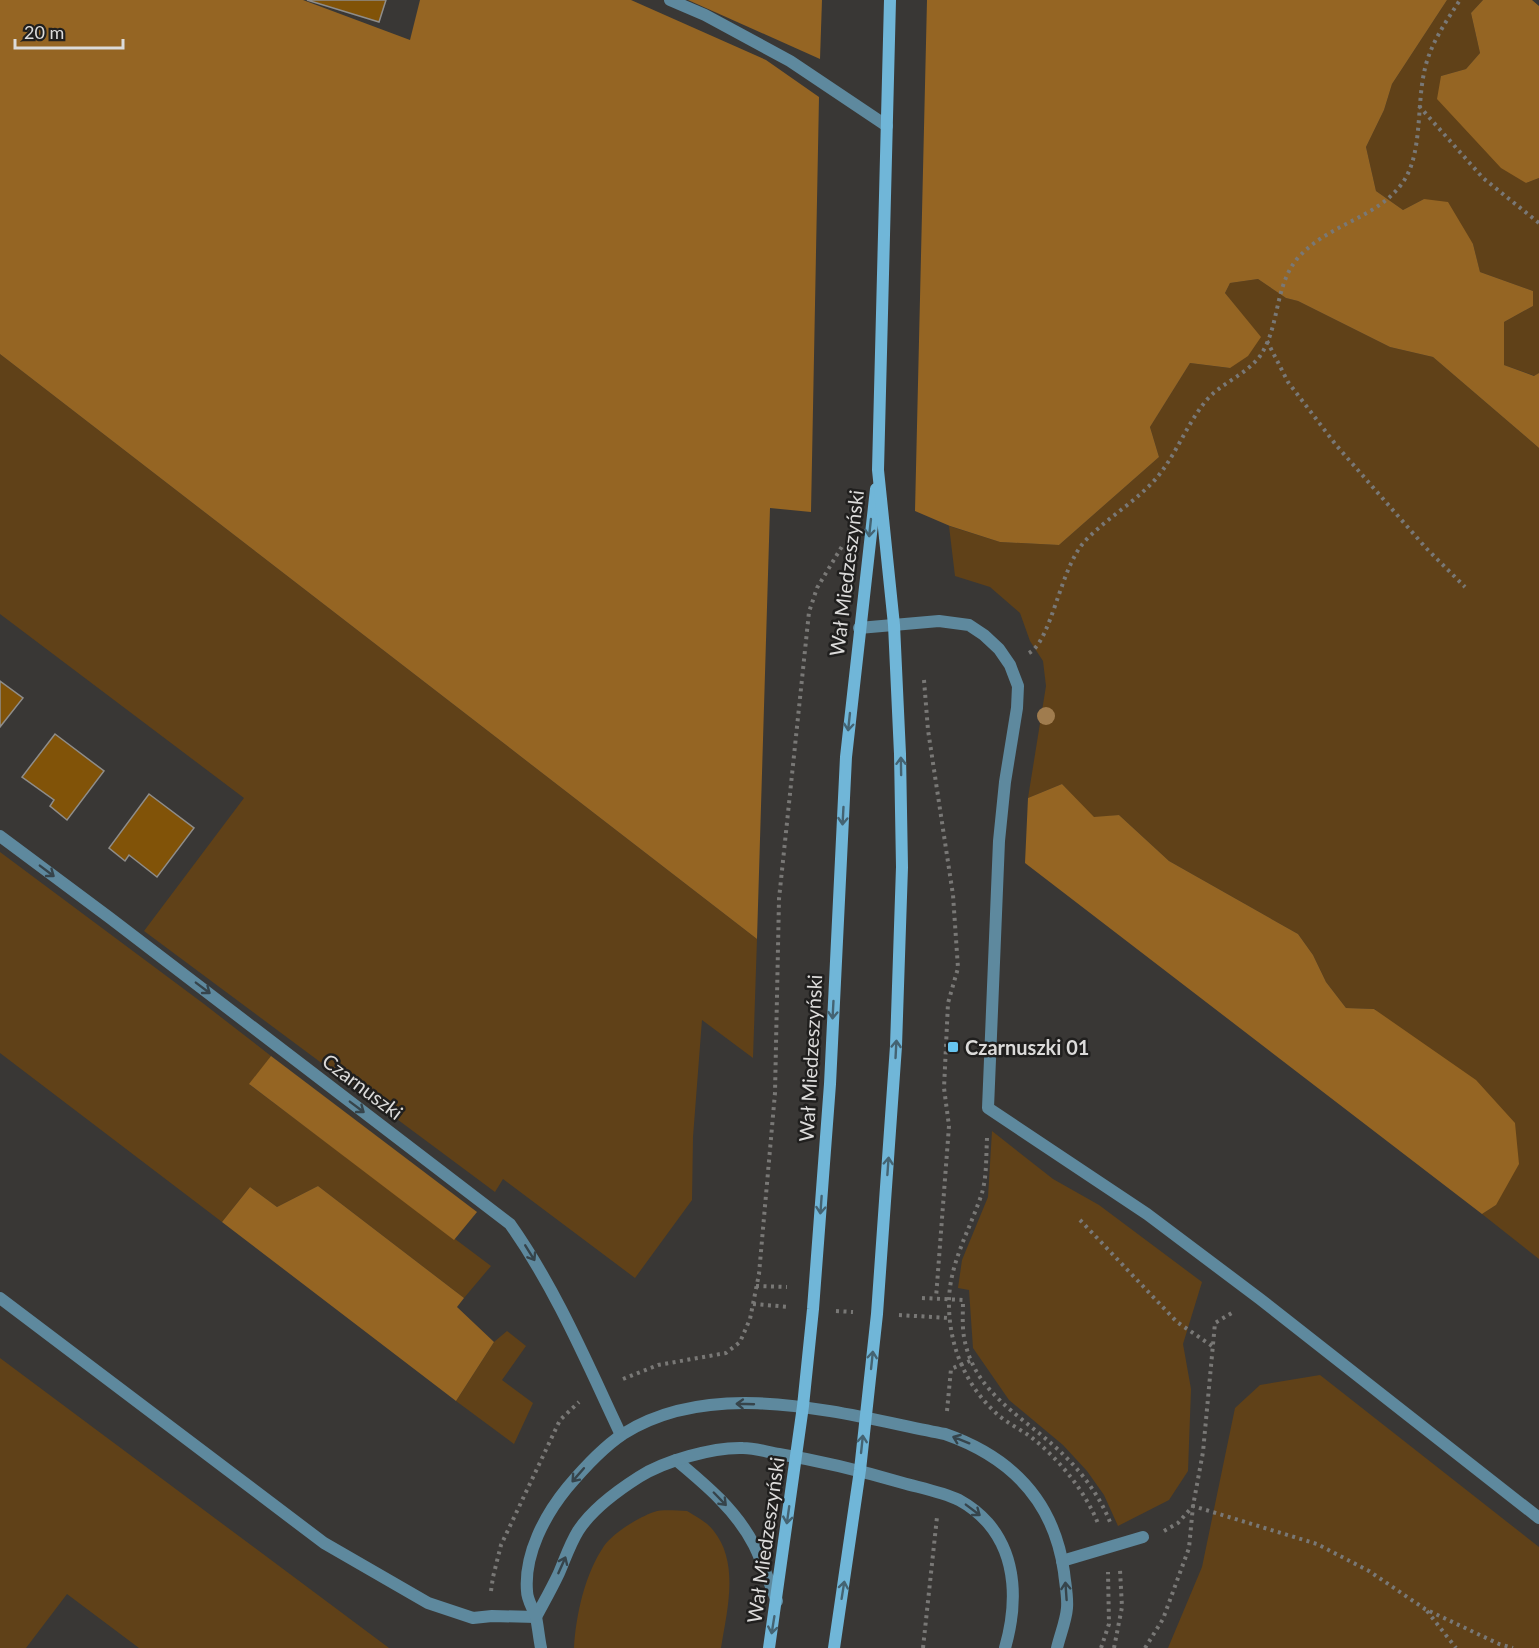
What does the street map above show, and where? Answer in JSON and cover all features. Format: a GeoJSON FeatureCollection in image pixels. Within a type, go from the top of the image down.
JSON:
{"type":"FeatureCollection","features":[{"type":"Feature","properties":{"kind":"main road","name":"Wał Miedzeszyński"},"geometry":{"type":"LineString","coordinates":[[769,1648],[803,1406],[825,1148],[846,757],[878,470],[890,0]]}},
{"type":"Feature","properties":{"kind":"main road","name":"Wał Miedzeszyński"},"geometry":{"type":"LineString","coordinates":[[834,1648],[860,1470],[879,1293],[897,1022],[902,867],[900,754],[894,625],[878,470]]}},
{"type":"Feature","properties":{"kind":"street"},"geometry":{"type":"LineString","coordinates":[[670,0],[705,15],[790,61],[887,126]]}},
{"type":"Feature","properties":{"kind":"street"},"geometry":{"type":"LineString","coordinates":[[860,628],[939,621],[969,625],[999,649],[1010,665],[1018,686],[999,841],[988,1108],[1147,1214],[1260,1299],[1539,1518]]}},
{"type":"Feature","properties":{"kind":"street","name":"Czarnuszki"},"geometry":{"type":"LineString","coordinates":[[0,836],[510,1224],[530,1252],[550,1289],[621,1435]]}},
{"type":"Feature","properties":{"kind":"street"},"geometry":{"type":"LineString","coordinates":[[0,1298],[324,1543],[428,1604],[472,1618],[536,1617]]}},
{"type":"Feature","properties":{"kind":"street"},"geometry":{"type":"LineString","coordinates":[[541,1648],[536,1617],[527,1592],[528,1564],[540,1531],[554,1503],[582,1470],[621,1435],[650,1420],[717,1403],[803,1406],[945,1434],[964,1440],[989,1453],[1014,1472],[1032,1491],[1046,1512],[1056,1535],[1062,1561],[1067,1609],[1057,1648]]}},
{"type":"Feature","properties":{"kind":"street"},"geometry":{"type":"LineString","coordinates":[[536,1617],[578,1531],[596,1509],[640,1476],[676,1460],[743,1448],[860,1470],[959,1500],[974,1510],[987,1521],[999,1538],[1008,1560],[1013,1585],[1013,1608],[1005,1648]]}},
{"type":"Feature","properties":{"kind":"street"},"geometry":{"type":"LineString","coordinates":[[676,1460],[720,1498],[738,1520],[754,1544],[777,1601]]}},
{"type":"Feature","properties":{"kind":"street"},"geometry":{"type":"LineString","coordinates":[[1062,1561],[1143,1537]]}},
{"type":"Feature","properties":{"kind":"path"},"geometry":{"type":"LineString","coordinates":[[1035,650],[1044,635],[1069,565],[1082,545],[1101,524],[1153,482],[1169,463],[1205,402],[1221,386],[1247,370],[1261,354],[1283,285],[1296,261],[1313,243],[1332,230],[1380,206],[1396,193],[1407,176],[1415,153],[1424,70],[1438,34],[1460,0]]}},
{"type":"Feature","properties":{"kind":"path"},"geometry":{"type":"LineString","coordinates":[[1419,106],[1483,178],[1539,223]]}},
{"type":"Feature","properties":{"kind":"path"},"geometry":{"type":"LineString","coordinates":[[1267,341],[1288,382],[1329,437],[1426,548],[1465,587]]}},
{"type":"Feature","properties":{"kind":"path"},"geometry":{"type":"LineString","coordinates":[[492,1616],[493,1577],[501,1545],[560,1420],[577,1403],[599,1389],[658,1365],[726,1353],[741,1342],[750,1319],[756,1286],[776,1093],[779,899],[809,612],[817,588],[844,542]]}},
{"type":"Feature","properties":{"kind":"path"},"geometry":{"type":"LineString","coordinates":[[923,672],[928,729],[953,895],[958,968],[948,1003],[944,1088],[950,1126],[936,1298]]}},
{"type":"Feature","properties":{"kind":"path"},"geometry":{"type":"LineString","coordinates":[[988,1108],[986,1163],[982,1194],[956,1258],[951,1280],[949,1299],[951,1334],[961,1365],[979,1397],[999,1416],[1031,1437],[1074,1482],[1092,1507],[1120,1567],[1122,1607],[1114,1648]]}},
{"type":"Feature","properties":{"kind":"path"},"geometry":{"type":"LineString","coordinates":[[1080,1220],[1177,1322],[1212,1346]]}},
{"type":"Feature","properties":{"kind":"path"},"geometry":{"type":"LineString","coordinates":[[756,1286],[786,1287]]}},
{"type":"Feature","properties":{"kind":"path"},"geometry":{"type":"LineString","coordinates":[[922,1298],[963,1300],[964,1339],[982,1380],[1011,1413],[1054,1446],[1082,1475],[1102,1503],[1112,1527],[1109,1624],[1101,1648]]}},
{"type":"Feature","properties":{"kind":"path"},"geometry":{"type":"LineString","coordinates":[[1145,1648],[1163,1619],[1189,1548],[1193,1506],[1203,1452],[1215,1323],[1260,1299]]}},
{"type":"Feature","properties":{"kind":"path"},"geometry":{"type":"LineString","coordinates":[[1143,1537],[1170,1529],[1193,1506]]}},
{"type":"Feature","properties":{"kind":"path"},"geometry":{"type":"LineString","coordinates":[[1193,1506],[1317,1544],[1369,1571],[1425,1609],[1499,1644],[1513,1648]]}},
{"type":"Feature","properties":{"kind":"path"},"geometry":{"type":"LineString","coordinates":[[1425,1609],[1456,1648]]}},
{"type":"Feature","properties":{"kind":"shaded area"},"geometry":{"type":"Polygon","coordinates":[[[0,0],[303,0],[410,40],[420,0],[631,0],[766,60],[819,97],[811,512],[770,508],[757,939],[0,354],[0,0]]]}},
{"type":"Feature","properties":{"kind":"shaded area"},"geometry":{"type":"Polygon","coordinates":[[[688,0],[822,0],[820,59],[688,0]]]}},
{"type":"Feature","properties":{"kind":"shaded area"},"geometry":{"type":"Polygon","coordinates":[[[927,0],[1447,0],[1392,84],[1384,110],[1366,147],[1376,191],[1403,210],[1424,199],[1448,202],[1473,244],[1480,272],[1533,291],[1533,306],[1504,322],[1504,365],[1534,376],[1539,373],[1539,448],[1433,357],[1390,347],[1298,301],[1286,298],[1258,279],[1230,283],[1225,293],[1261,337],[1248,356],[1230,368],[1190,363],[1150,427],[1159,457],[1059,545],[1000,542],[950,526],[915,511],[927,0]]]}},
{"type":"Feature","properties":{"kind":"shaded area"},"geometry":{"type":"Polygon","coordinates":[[[1447,0],[1483,0],[1471,13],[1480,53],[1466,69],[1441,76],[1526,183],[1539,178],[1539,373],[1535,376],[1504,365],[1504,322],[1533,306],[1533,291],[1480,272],[1473,244],[1424,199],[1403,210],[1376,191],[1366,147],[1384,110],[1392,84],[1447,0]]]}},
{"type":"Feature","properties":{"kind":"shaded area"},"geometry":{"type":"Polygon","coordinates":[[[1483,0],[1532,0],[1539,6],[1539,178],[1526,183],[1501,168],[1437,99],[1441,76],[1466,69],[1480,53],[1471,13],[1483,0]]]}},
{"type":"Feature","properties":{"kind":"shaded area"},"geometry":{"type":"Polygon","coordinates":[[[1258,279],[1286,298],[1298,301],[1390,347],[1433,357],[1539,448],[1539,1259],[1482,1214],[1496,1205],[1375,1009],[1346,1008],[1326,982],[1313,955],[1298,934],[1169,861],[1119,815],[1094,818],[1062,784],[1028,798],[1046,686],[1043,661],[1030,641],[1020,613],[990,587],[955,576],[949,526],[1000,542],[1059,545],[1159,457],[1150,427],[1190,363],[1229,368],[1260,337],[1225,293],[1230,283],[1258,279]]]}},
{"type":"Feature","properties":{"kind":"shaded area"},"geometry":{"type":"Polygon","coordinates":[[[0,354],[757,939],[753,1058],[702,1020],[693,1137],[692,1200],[635,1278],[503,1179],[495,1192],[144,931],[244,798],[0,614],[0,354]]]}},
{"type":"Feature","properties":{"kind":"shaded area"},"geometry":{"type":"Polygon","coordinates":[[[1062,784],[1094,817],[1119,815],[1169,861],[1298,934],[1313,955],[1326,982],[1346,1008],[1374,1009],[1476,1080],[1515,1123],[1519,1164],[1496,1205],[1482,1214],[1025,863],[1028,798],[1062,784]]]}},
{"type":"Feature","properties":{"kind":"shaded area"},"geometry":{"type":"Polygon","coordinates":[[[0,852],[271,1056],[250,1085],[491,1266],[464,1298],[318,1186],[277,1207],[250,1187],[222,1222],[0,1053],[0,852]]]}},
{"type":"Feature","properties":{"kind":"shaded area"},"geometry":{"type":"Polygon","coordinates":[[[271,1056],[477,1212],[454,1240],[249,1084],[271,1056]]]}},
{"type":"Feature","properties":{"kind":"shaded area"},"geometry":{"type":"Polygon","coordinates":[[[992,1131],[1053,1179],[1099,1205],[1202,1282],[1183,1344],[1191,1389],[1188,1471],[1169,1500],[1118,1526],[1104,1495],[1087,1471],[1063,1445],[1009,1400],[973,1348],[969,1290],[958,1288],[962,1260],[988,1197],[992,1131]]]}},
{"type":"Feature","properties":{"kind":"shaded area"},"geometry":{"type":"Polygon","coordinates":[[[318,1186],[464,1298],[457,1307],[494,1342],[456,1401],[222,1222],[250,1187],[277,1207],[318,1186]]]}},
{"type":"Feature","properties":{"kind":"shaded area"},"geometry":{"type":"Polygon","coordinates":[[[507,1331],[526,1346],[502,1380],[533,1403],[514,1444],[456,1401],[494,1342],[507,1331]]]}},
{"type":"Feature","properties":{"kind":"shaded area"},"geometry":{"type":"Polygon","coordinates":[[[0,1358],[389,1648],[139,1648],[67,1594],[26,1648],[0,1648],[0,1358]]]}},
{"type":"Feature","properties":{"kind":"shaded area"},"geometry":{"type":"Polygon","coordinates":[[[1320,1375],[1539,1547],[1539,1648],[1168,1648],[1202,1567],[1235,1408],[1260,1385],[1320,1375]]]}},
{"type":"Feature","properties":{"kind":"shaded area"},"geometry":{"type":"Polygon","coordinates":[[[662,1511],[687,1511],[713,1530],[726,1557],[729,1587],[721,1648],[574,1648],[577,1622],[587,1582],[597,1557],[608,1541],[648,1514],[662,1511]]]}},
{"type":"Feature","properties":{"kind":"building"},"geometry":{"type":"Polygon","coordinates":[[[307,0],[386,0],[379,22],[307,0]]]}},
{"type":"Feature","properties":{"kind":"building"},"geometry":{"type":"Polygon","coordinates":[[[0,681],[23,698],[0,727],[0,681]]]}},
{"type":"Feature","properties":{"kind":"building"},"geometry":{"type":"Polygon","coordinates":[[[55,734],[104,771],[67,820],[50,806],[54,800],[22,777],[55,734]]]}},
{"type":"Feature","properties":{"kind":"building"},"geometry":{"type":"Polygon","coordinates":[[[149,794],[194,828],[157,877],[129,855],[125,861],[109,848],[149,794]]]}},
{"type":"Feature","properties":{"kind":"place","name":"Czarnuszki 01"},"geometry":{"type":"Point","coordinates":[953,1047]}}]}
